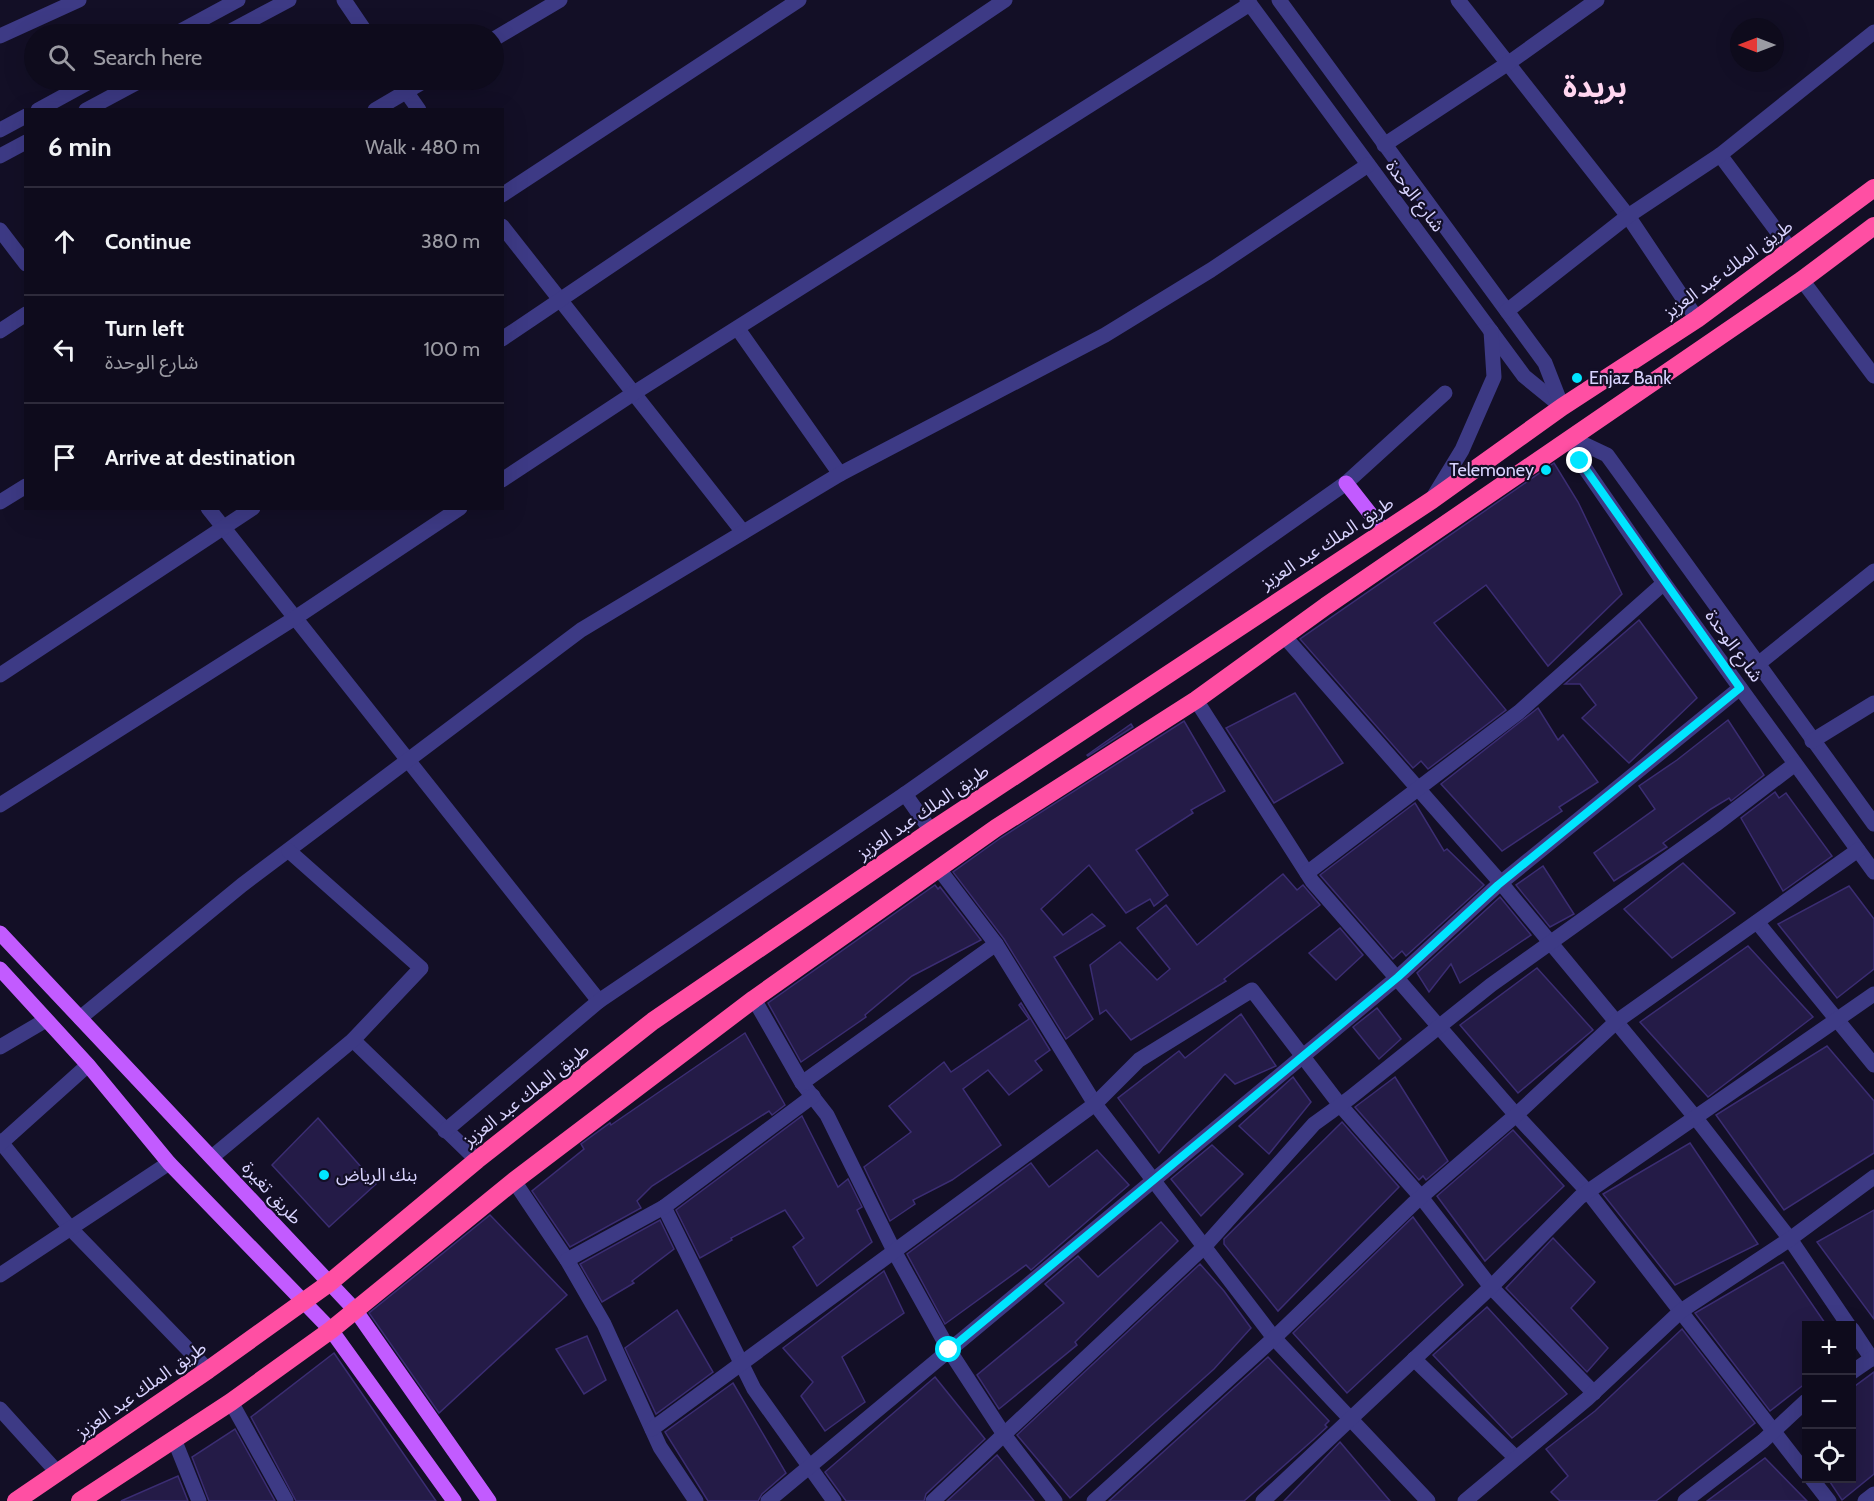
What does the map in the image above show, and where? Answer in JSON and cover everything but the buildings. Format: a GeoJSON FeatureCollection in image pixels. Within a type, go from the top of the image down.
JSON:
{"type":"FeatureCollection","features":[{"type":"Feature","properties":{"kind":"highway","name":"طريق الملك عبد العزيز"},"geometry":{"type":"LineString","coordinates":[[16,1501],[328,1284],[477,1160],[653,1021],[931,831],[1383,530],[1432,500],[1562,407],[1697,319],[1874,188]]}},
{"type":"Feature","properties":{"kind":"highway"},"geometry":{"type":"LineString","coordinates":[[80,1501],[231,1402],[331,1330],[514,1181],[754,999],[996,828],[1196,700],[1284,636],[1802,280],[1874,226]]}},
{"type":"Feature","properties":{"kind":"main road"},"geometry":{"type":"LineString","coordinates":[[1346,483],[1383,530]]}},
{"type":"Feature","properties":{"kind":"main road","name":"طريق تغيرة"},"geometry":{"type":"LineString","coordinates":[[0,933],[212,1157],[328,1284],[356,1311],[489,1501]]}},
{"type":"Feature","properties":{"kind":"main road"},"geometry":{"type":"LineString","coordinates":[[0,969],[88,1065],[169,1163],[331,1330],[454,1501]]}},
{"type":"Feature","properties":{"kind":"street"},"geometry":{"type":"LineString","coordinates":[[26,24],[79,0]]}},
{"type":"Feature","properties":{"kind":"street"},"geometry":{"type":"LineString","coordinates":[[194,24],[238,0]]}},
{"type":"Feature","properties":{"kind":"street"},"geometry":{"type":"LineString","coordinates":[[244,24],[289,0]]}},
{"type":"Feature","properties":{"kind":"street"},"geometry":{"type":"LineString","coordinates":[[344,0],[360,24]]}},
{"type":"Feature","properties":{"kind":"street"},"geometry":{"type":"LineString","coordinates":[[504,33],[560,0]]}},
{"type":"Feature","properties":{"kind":"street"},"geometry":{"type":"LineString","coordinates":[[504,194],[799,0]]}},
{"type":"Feature","properties":{"kind":"street"},"geometry":{"type":"LineString","coordinates":[[504,338],[1005,0]]}},
{"type":"Feature","properties":{"kind":"street"},"geometry":{"type":"LineString","coordinates":[[1279,0],[1545,363],[1562,407]]}},
{"type":"Feature","properties":{"kind":"street"},"geometry":{"type":"LineString","coordinates":[[1458,0],[1510,62],[1628,216],[1697,319]]}},
{"type":"Feature","properties":{"kind":"street"},"geometry":{"type":"LineString","coordinates":[[1384,145],[1510,62],[1597,0]]}},
{"type":"Feature","properties":{"kind":"street"},"geometry":{"type":"LineString","coordinates":[[504,479],[634,393],[738,329],[1248,2]]}},
{"type":"Feature","properties":{"kind":"street","name":"شارع الوحدة"},"geometry":{"type":"LineString","coordinates":[[1248,2],[1524,376],[1562,407]]}},
{"type":"Feature","properties":{"kind":"street"},"geometry":{"type":"LineString","coordinates":[[0,36],[24,25]]}},
{"type":"Feature","properties":{"kind":"street"},"geometry":{"type":"LineString","coordinates":[[1507,311],[1628,216],[1720,155],[1874,32]]}},
{"type":"Feature","properties":{"kind":"street"},"geometry":{"type":"LineString","coordinates":[[42,108],[75,90]]}},
{"type":"Feature","properties":{"kind":"street"},"geometry":{"type":"LineString","coordinates":[[90,108],[123,90]]}},
{"type":"Feature","properties":{"kind":"street"},"geometry":{"type":"LineString","coordinates":[[377,108],[397,90]]}},
{"type":"Feature","properties":{"kind":"street"},"geometry":{"type":"LineString","coordinates":[[405,90],[418,108]]}},
{"type":"Feature","properties":{"kind":"street"},"geometry":{"type":"LineString","coordinates":[[0,130],[24,117]]}},
{"type":"Feature","properties":{"kind":"street"},"geometry":{"type":"LineString","coordinates":[[0,156],[24,143]]}},
{"type":"Feature","properties":{"kind":"street"},"geometry":{"type":"LineString","coordinates":[[1720,155],[1791,250]]}},
{"type":"Feature","properties":{"kind":"street"},"geometry":{"type":"LineString","coordinates":[[80,1018],[242,885],[581,630],[840,474],[1105,335],[1211,270],[1368,165]]}},
{"type":"Feature","properties":{"kind":"street"},"geometry":{"type":"LineString","coordinates":[[504,229],[743,532]]}},
{"type":"Feature","properties":{"kind":"street"},"geometry":{"type":"LineString","coordinates":[[0,230],[24,261]]}},
{"type":"Feature","properties":{"kind":"street"},"geometry":{"type":"LineString","coordinates":[[1802,280],[1874,376]]}},
{"type":"Feature","properties":{"kind":"street"},"geometry":{"type":"LineString","coordinates":[[0,331],[24,315]]}},
{"type":"Feature","properties":{"kind":"street"},"geometry":{"type":"LineString","coordinates":[[738,329],[840,474]]}},
{"type":"Feature","properties":{"kind":"street"},"geometry":{"type":"LineString","coordinates":[[1432,500],[1462,450],[1494,377],[1491,331]]}},
{"type":"Feature","properties":{"kind":"street"},"geometry":{"type":"LineString","coordinates":[[445,1131],[599,1001],[905,794],[1346,483],[1445,393]]}},
{"type":"Feature","properties":{"kind":"street"},"geometry":{"type":"LineString","coordinates":[[1570,438],[1607,455],[1874,824]]}},
{"type":"Feature","properties":{"kind":"street","name":"شارع الوحدة"},"geometry":{"type":"LineString","coordinates":[[1570,438],[1580,461],[1664,583],[1874,872]]}},
{"type":"Feature","properties":{"kind":"street"},"geometry":{"type":"LineString","coordinates":[[0,502],[24,487]]}},
{"type":"Feature","properties":{"kind":"street"},"geometry":{"type":"LineString","coordinates":[[209,510],[599,1001]]}},
{"type":"Feature","properties":{"kind":"street"},"geometry":{"type":"LineString","coordinates":[[0,675],[250,510]]}},
{"type":"Feature","properties":{"kind":"street"},"geometry":{"type":"LineString","coordinates":[[0,805],[295,618],[457,510]]}},
{"type":"Feature","properties":{"kind":"street"},"geometry":{"type":"LineString","coordinates":[[1758,664],[1874,571]]}},
{"type":"Feature","properties":{"kind":"street"},"geometry":{"type":"LineString","coordinates":[[1307,873],[1519,711],[1664,583]]}},
{"type":"Feature","properties":{"kind":"street"},"geometry":{"type":"LineString","coordinates":[[1284,636],[1501,883],[1549,943],[1617,1021],[1790,1239],[1846,1321]]}},
{"type":"Feature","properties":{"kind":"street"},"geometry":{"type":"LineString","coordinates":[[768,1501],[1398,977],[1501,883],[1740,688]]}},
{"type":"Feature","properties":{"kind":"street"},"geometry":{"type":"LineString","coordinates":[[1196,700],[1307,873],[1516,1115],[1588,1192],[1802,1468]]}},
{"type":"Feature","properties":{"kind":"street"},"geometry":{"type":"LineString","coordinates":[[1812,741],[1874,703]]}},
{"type":"Feature","properties":{"kind":"street"},"geometry":{"type":"LineString","coordinates":[[933,1501],[1005,1436],[1204,1247],[1314,1124],[1549,943],[1715,825],[1795,764]]}},
{"type":"Feature","properties":{"kind":"street"},"geometry":{"type":"LineString","coordinates":[[905,794],[931,831]]}},
{"type":"Feature","properties":{"kind":"street"},"geometry":{"type":"LineString","coordinates":[[1094,1501],[1274,1338],[1421,1197],[1516,1115],[1617,1021],[1858,850]]}},
{"type":"Feature","properties":{"kind":"street"},"geometry":{"type":"LineString","coordinates":[[212,1157],[352,1040],[421,968],[289,851]]}},
{"type":"Feature","properties":{"kind":"street"},"geometry":{"type":"LineString","coordinates":[[939,869],[996,944],[1095,1104],[1274,1338],[1348,1419],[1428,1501]]}},
{"type":"Feature","properties":{"kind":"street"},"geometry":{"type":"LineString","coordinates":[[1757,922],[1874,1065]]}},
{"type":"Feature","properties":{"kind":"street"},"geometry":{"type":"LineString","coordinates":[[802,1083],[996,944]]}},
{"type":"Feature","properties":{"kind":"street"},"geometry":{"type":"LineString","coordinates":[[652,1429],[1095,1104],[1140,1060],[1252,990],[1340,1105],[1421,1197],[1491,1287],[1594,1393]]}},
{"type":"Feature","properties":{"kind":"street"},"geometry":{"type":"LineString","coordinates":[[1263,1501],[1491,1287],[1588,1192],[1874,994]]}},
{"type":"Feature","properties":{"kind":"street"},"geometry":{"type":"LineString","coordinates":[[754,999],[802,1083],[827,1115],[894,1251],[949,1350],[1005,1436],[1055,1501]]}},
{"type":"Feature","properties":{"kind":"street"},"geometry":{"type":"LineString","coordinates":[[0,1047],[46,1020]]}},
{"type":"Feature","properties":{"kind":"street"},"geometry":{"type":"LineString","coordinates":[[352,1040],[477,1160]]}},
{"type":"Feature","properties":{"kind":"street"},"geometry":{"type":"LineString","coordinates":[[88,1065],[1,1143],[70,1228],[207,1370]]}},
{"type":"Feature","properties":{"kind":"street"},"geometry":{"type":"LineString","coordinates":[[567,1260],[664,1207],[813,1096]]}},
{"type":"Feature","properties":{"kind":"street"},"geometry":{"type":"LineString","coordinates":[[0,1275],[169,1163]]}},
{"type":"Feature","properties":{"kind":"street"},"geometry":{"type":"LineString","coordinates":[[1465,1501],[1594,1393],[1681,1311],[1790,1239],[1874,1177]]}},
{"type":"Feature","properties":{"kind":"street"},"geometry":{"type":"LineString","coordinates":[[514,1181],[567,1260],[604,1324],[660,1447],[696,1501]]}},
{"type":"Feature","properties":{"kind":"street"},"geometry":{"type":"LineString","coordinates":[[664,1207],[754,1389],[834,1501]]}},
{"type":"Feature","properties":{"kind":"street"},"geometry":{"type":"LineString","coordinates":[[1856,1335],[1873,1358],[1856,1369]]}},
{"type":"Feature","properties":{"kind":"street"},"geometry":{"type":"LineString","coordinates":[[1414,1359],[1516,1458]]}},
{"type":"Feature","properties":{"kind":"street"},"geometry":{"type":"LineString","coordinates":[[231,1402],[286,1501]]}},
{"type":"Feature","properties":{"kind":"street"},"geometry":{"type":"LineString","coordinates":[[1685,1501],[1773,1432],[1802,1405]]}},
{"type":"Feature","properties":{"kind":"street"},"geometry":{"type":"LineString","coordinates":[[0,1408],[58,1473]]}},
{"type":"Feature","properties":{"kind":"street"},"geometry":{"type":"LineString","coordinates":[[174,1439],[199,1501]]}},
{"type":"Feature","properties":{"kind":"street"},"geometry":{"type":"LineString","coordinates":[[1814,1483],[1829,1501]]}},
{"type":"Feature","properties":{"kind":"street"},"geometry":{"type":"LineString","coordinates":[[1865,1501],[1874,1494]]}},
{"type":"Feature","properties":{"kind":"place","name":"Enjaz Bank"},"geometry":{"type":"Point","coordinates":[1577,378]}},
{"type":"Feature","properties":{"kind":"place","name":"Telemoney"},"geometry":{"type":"Point","coordinates":[1546,470]}},
{"type":"Feature","properties":{"kind":"place","name":"بنك الرياض"},"geometry":{"type":"Point","coordinates":[324,1175]}},
{"type":"Feature","properties":{"kind":"district","name":"بريدة"},"geometry":{"type":"Point","coordinates":[1595,87]}},
{"type":"Feature","properties":{"kind":"route"},"geometry":{"type":"LineString","coordinates":[[949,1350],[1398,977],[1498,885],[1740,688],[1580,461]]}}]}
